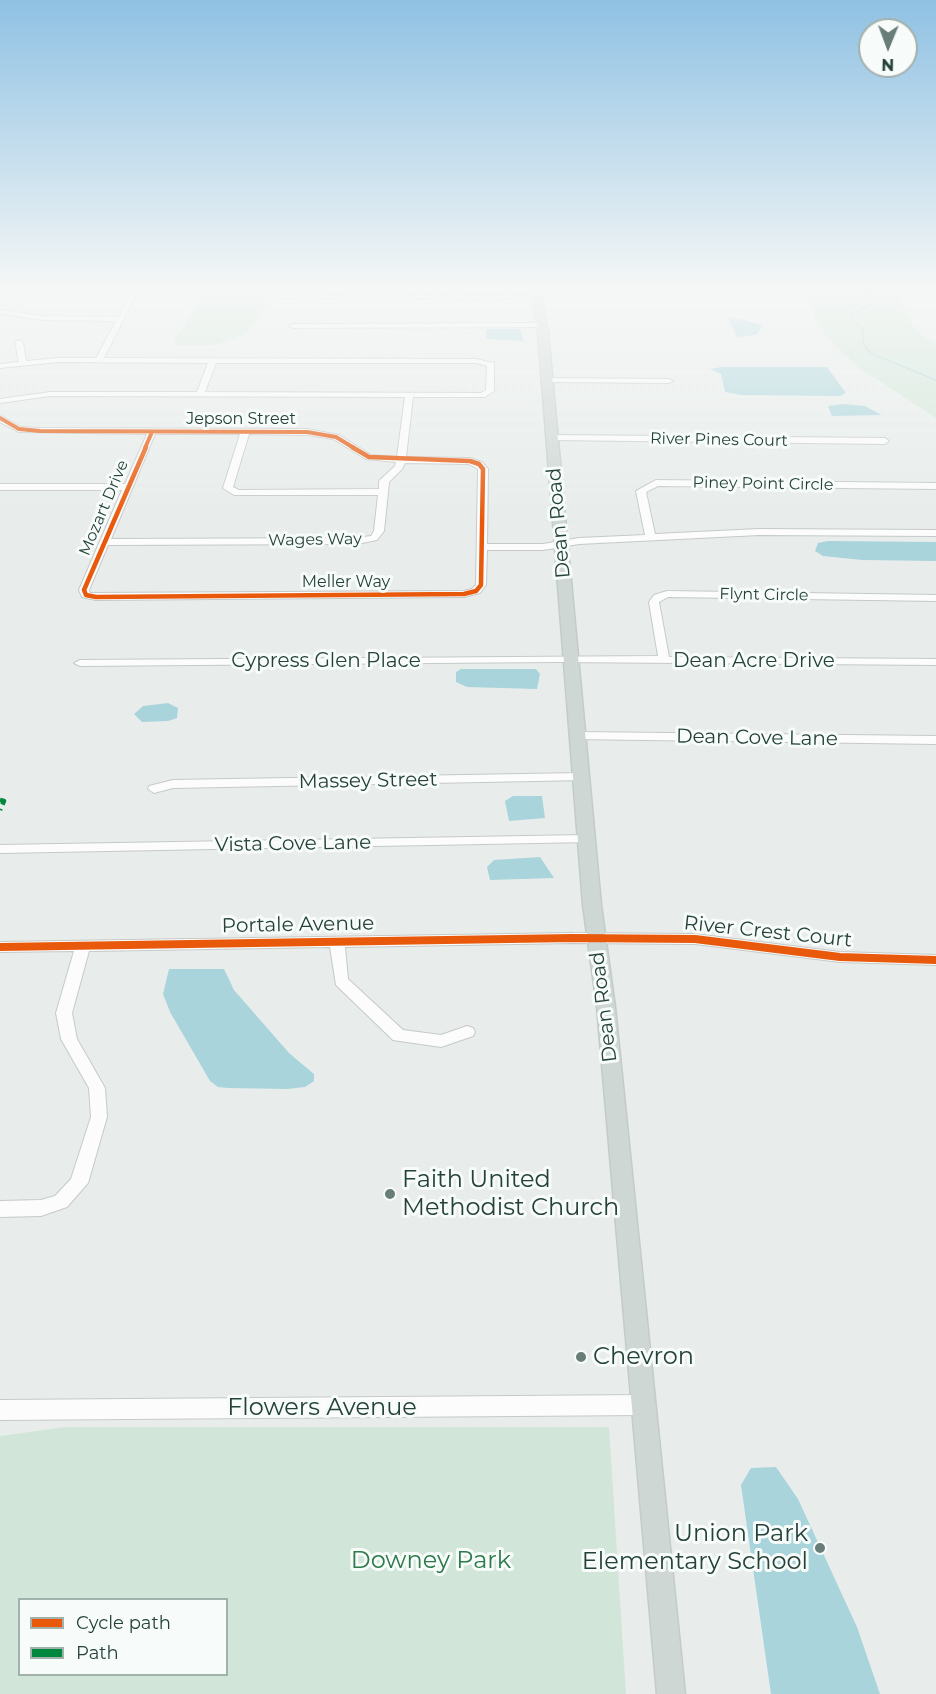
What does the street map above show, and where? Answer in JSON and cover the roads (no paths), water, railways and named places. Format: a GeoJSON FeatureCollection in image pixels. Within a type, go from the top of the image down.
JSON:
{"type":"FeatureCollection","features":[{"type":"Feature","properties":{"kind":"main road","name":"Dean Road"},"geometry":{"type":"LineString","coordinates":[[545,364],[586,839],[596,938],[606,1006],[671,1694]]}},
{"type":"Feature","properties":{"kind":"street"},"geometry":{"type":"LineString","coordinates":[[200,394],[212,364]]}},
{"type":"Feature","properties":{"kind":"street"},"geometry":{"type":"LineString","coordinates":[[0,401],[50,393],[488,394],[490,365],[487,364]]}},
{"type":"Feature","properties":{"kind":"street"},"geometry":{"type":"LineString","coordinates":[[547,381],[669,381]]}},
{"type":"Feature","properties":{"kind":"street","name":"Wages Way"},"geometry":{"type":"LineString","coordinates":[[104,542],[357,541],[374,538],[379,531],[384,481],[399,467],[401,460],[409,394]]}},
{"type":"Feature","properties":{"kind":"street","name":"Jepson Street"},"geometry":{"type":"LineString","coordinates":[[0,418],[19,429],[29,430],[307,432],[336,437],[369,457],[470,461],[479,464]]}},
{"type":"Feature","properties":{"kind":"street","name":"Mozart Drive"},"geometry":{"type":"LineString","coordinates":[[86,595],[84,590],[152,432]]}},
{"type":"Feature","properties":{"kind":"street"},"geometry":{"type":"LineString","coordinates":[[245,432],[228,488],[237,493],[383,492]]}},
{"type":"Feature","properties":{"kind":"street","name":"River Pines Court"},"geometry":{"type":"LineString","coordinates":[[552,438],[885,441]]}},
{"type":"Feature","properties":{"kind":"street","name":"Meller Way"},"geometry":{"type":"LineString","coordinates":[[86,595],[96,597],[464,594],[476,591],[481,585],[483,544],[483,469],[479,464]]}},
{"type":"Feature","properties":{"kind":"street","name":"Piney Point Circle"},"geometry":{"type":"LineString","coordinates":[[651,539],[641,491],[656,483],[936,486]]}},
{"type":"Feature","properties":{"kind":"street"},"geometry":{"type":"LineString","coordinates":[[0,488],[127,487]]}},
{"type":"Feature","properties":{"kind":"street"},"geometry":{"type":"LineString","coordinates":[[483,544],[543,547],[561,543],[759,532],[936,533]]}},
{"type":"Feature","properties":{"kind":"street","name":"Flynt Circle"},"geometry":{"type":"LineString","coordinates":[[664,661],[654,602],[658,597],[667,594],[936,598]]}},
{"type":"Feature","properties":{"kind":"street","name":"Dean Acre Drive"},"geometry":{"type":"LineString","coordinates":[[572,660],[936,662]]}},
{"type":"Feature","properties":{"kind":"street","name":"Cypress Glen Place"},"geometry":{"type":"LineString","coordinates":[[80,663],[572,660]]}},
{"type":"Feature","properties":{"kind":"street","name":"Dean Cove Lane"},"geometry":{"type":"LineString","coordinates":[[578,736],[936,740]]}},
{"type":"Feature","properties":{"kind":"street","name":"Massey Street"},"geometry":{"type":"LineString","coordinates":[[154,789],[173,784],[581,777]]}},
{"type":"Feature","properties":{"kind":"street","name":"Vista Cove Lane"},"geometry":{"type":"LineString","coordinates":[[0,849],[586,839]]}},
{"type":"Feature","properties":{"kind":"street","name":"Portale Avenue"},"geometry":{"type":"LineString","coordinates":[[0,947],[596,938]]}},
{"type":"Feature","properties":{"kind":"street","name":"River Crest Court"},"geometry":{"type":"LineString","coordinates":[[596,938],[695,939],[840,957],[936,960]]}},
{"type":"Feature","properties":{"kind":"street"},"geometry":{"type":"LineString","coordinates":[[337,941],[341,981],[399,1036],[441,1041],[467,1032]]}},
{"type":"Feature","properties":{"kind":"street"},"geometry":{"type":"LineString","coordinates":[[0,1209],[41,1208],[61,1202],[79,1183],[99,1117],[97,1088],[69,1039],[64,1014],[83,946]]}},
{"type":"Feature","properties":{"kind":"street","name":"Flowers Avenue"},"geometry":{"type":"LineString","coordinates":[[0,1410],[644,1405]]}},
{"type":"Feature","properties":{"kind":"water"},"geometry":{"type":"Polygon","coordinates":[[[721,367],[827,367],[846,393],[840,396],[741,395],[725,392],[721,374],[710,369],[721,367]]]}},
{"type":"Feature","properties":{"kind":"water"},"geometry":{"type":"Polygon","coordinates":[[[843,404],[865,406],[882,415],[832,416],[828,406],[843,404]]]}},
{"type":"Feature","properties":{"kind":"water"},"geometry":{"type":"Polygon","coordinates":[[[828,541],[936,542],[936,561],[862,560],[823,556],[815,551],[818,543],[828,541]]]}},
{"type":"Feature","properties":{"kind":"water"},"geometry":{"type":"Polygon","coordinates":[[[461,669],[536,669],[540,674],[537,689],[467,687],[456,682],[456,672],[461,669]]]}},
{"type":"Feature","properties":{"kind":"water"},"geometry":{"type":"Polygon","coordinates":[[[168,703],[178,708],[177,718],[168,721],[142,722],[134,714],[143,706],[168,703]]]}},
{"type":"Feature","properties":{"kind":"water"},"geometry":{"type":"Polygon","coordinates":[[[513,796],[542,796],[545,818],[509,821],[505,801],[513,796]]]}},
{"type":"Feature","properties":{"kind":"water"},"geometry":{"type":"Polygon","coordinates":[[[540,857],[554,878],[490,880],[487,867],[494,860],[540,857]]]}},
{"type":"Feature","properties":{"kind":"water"},"geometry":{"type":"Polygon","coordinates":[[[169,969],[224,969],[234,990],[289,1053],[314,1074],[314,1081],[305,1087],[287,1089],[218,1087],[210,1081],[170,1012],[163,994],[169,969]]]}},
{"type":"Feature","properties":{"kind":"water"},"geometry":{"type":"Polygon","coordinates":[[[776,1467],[798,1499],[857,1627],[880,1694],[771,1694],[741,1485],[751,1468],[776,1467]]]}},
{"type":"Feature","properties":{"kind":"waterway"},"geometry":{"type":"LineString","coordinates":[[897,364],[936,380]]}},
{"type":"Feature","properties":{"kind":"place","name":"Faith United Methodist Church"},"geometry":{"type":"Point","coordinates":[390,1194]}},
{"type":"Feature","properties":{"kind":"place","name":"Chevron"},"geometry":{"type":"Point","coordinates":[581,1357]}},
{"type":"Feature","properties":{"kind":"place","name":"Union Park Elementary School"},"geometry":{"type":"Point","coordinates":[820,1548]}},
{"type":"Feature","properties":{"kind":"park label","name":"Downey Park"},"geometry":{"type":"Point","coordinates":[431,1561]}}]}
